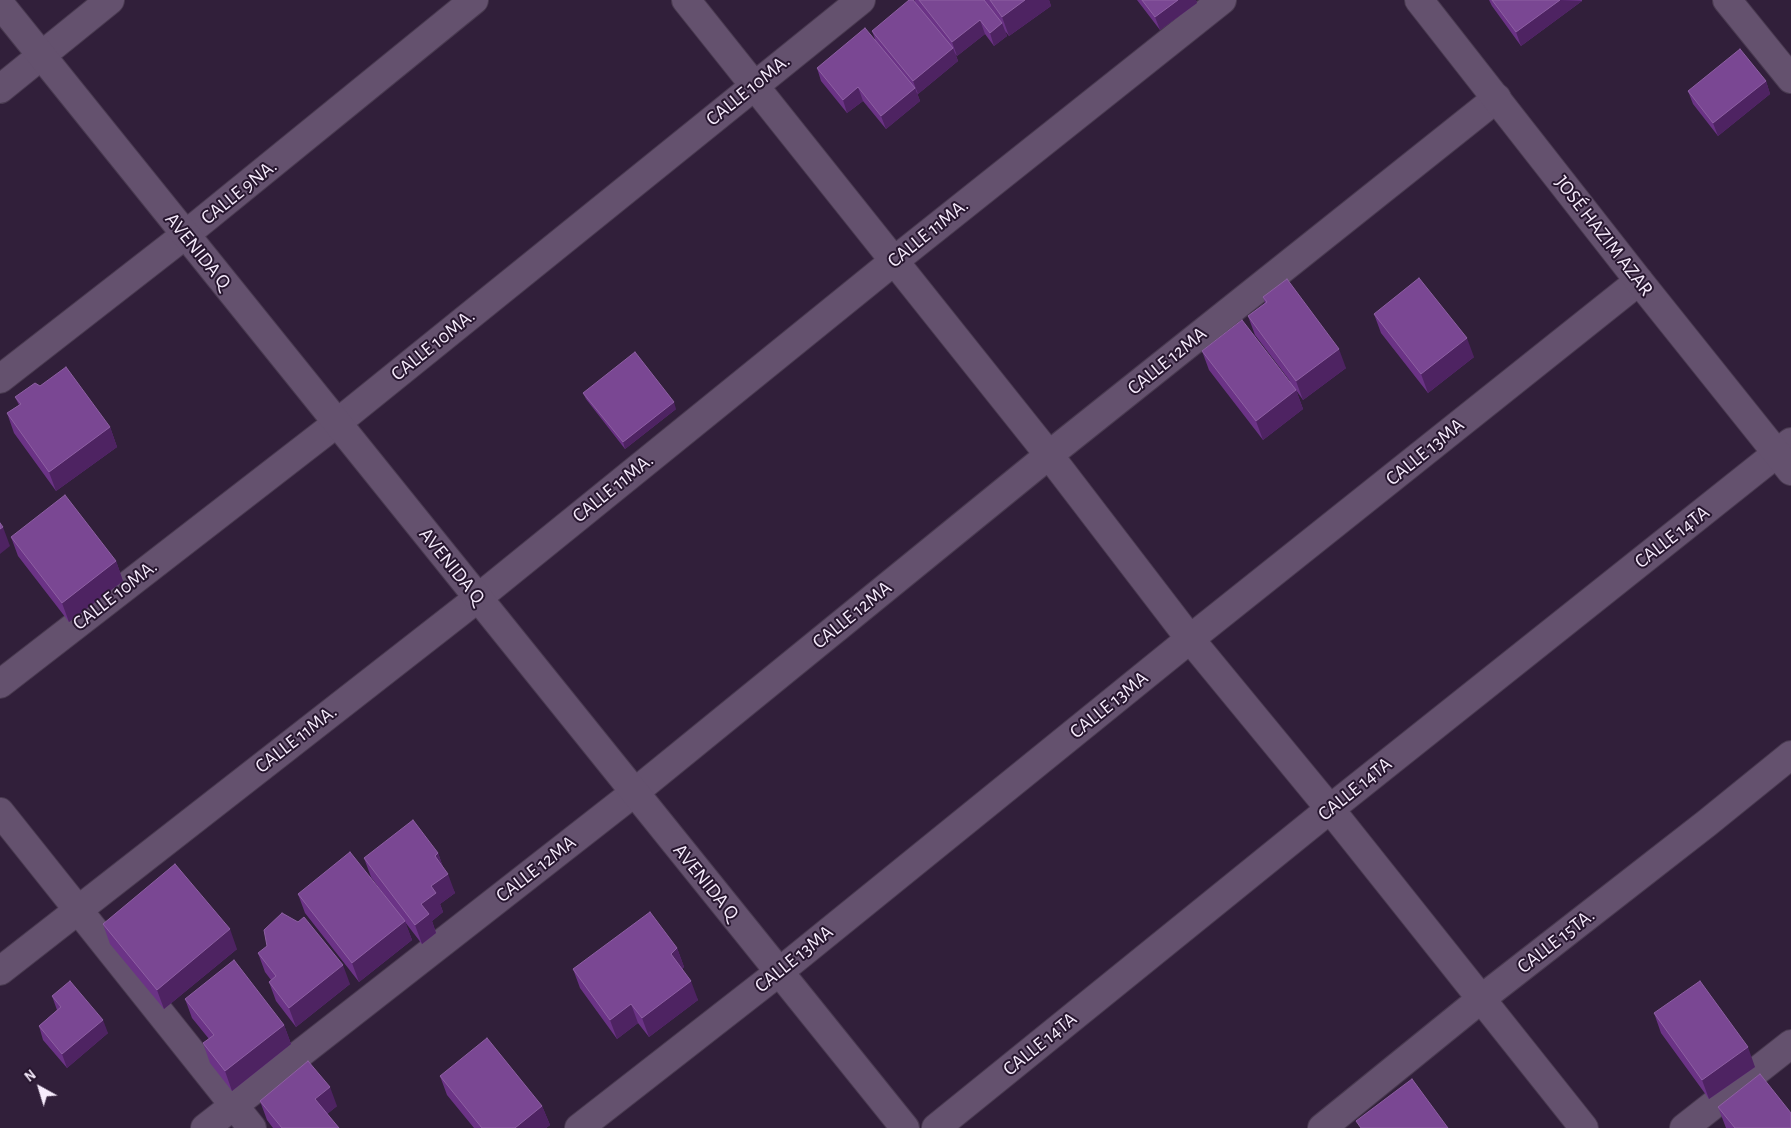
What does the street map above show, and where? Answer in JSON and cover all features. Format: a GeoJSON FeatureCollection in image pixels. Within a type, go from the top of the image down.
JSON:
{"type":"FeatureCollection","features":[{"type":"Feature","properties":{"kind":"street"},"geometry":{"type":"LineString","coordinates":[[0,89],[110,0]]}},
{"type":"Feature","properties":{"kind":"street","name":"CALLE 9NA."},"geometry":{"type":"LineString","coordinates":[[0,379],[185,235],[474,0]]}},
{"type":"Feature","properties":{"kind":"street"},"geometry":{"type":"LineString","coordinates":[[686,0],[1049,456],[1190,639],[1330,809],[1584,1128]]}},
{"type":"Feature","properties":{"kind":"street","name":"CALLE 10MA."},"geometry":{"type":"LineString","coordinates":[[0,684],[337,423],[861,0]]}},
{"type":"Feature","properties":{"kind":"street","name":"CALLE 11MA."},"geometry":{"type":"LineString","coordinates":[[0,971],[478,598],[894,261],[1222,0]]}},
{"type":"Feature","properties":{"kind":"street","name":"JOSÉ HAZIM AZAR"},"geometry":{"type":"LineString","coordinates":[[1419,0],[1639,281],[1786,456]]}},
{"type":"Feature","properties":{"kind":"street"},"geometry":{"type":"LineString","coordinates":[[1727,0],[1791,79]]}},
{"type":"Feature","properties":{"kind":"street","name":"AVENIDA Q"},"geometry":{"type":"LineString","coordinates":[[0,4],[905,1128]]}},
{"type":"Feature","properties":{"kind":"street","name":"CALLE 12MA"},"geometry":{"type":"LineString","coordinates":[[204,1128],[635,792],[1049,456],[1497,98]]}},
{"type":"Feature","properties":{"kind":"street","name":"CALLE 13MA"},"geometry":{"type":"LineString","coordinates":[[579,1128],[779,972],[1190,639],[1639,281]]}},
{"type":"Feature","properties":{"kind":"street","name":"CALLE 14TA"},"geometry":{"type":"LineString","coordinates":[[936,1128],[1330,809],[1786,456]]}},
{"type":"Feature","properties":{"kind":"street","name":"CALLE 15TA."},"geometry":{"type":"LineString","coordinates":[[1322,1128],[1481,999],[1791,756]]}},
{"type":"Feature","properties":{"kind":"street"},"geometry":{"type":"LineString","coordinates":[[0,812],[252,1128]]}},
{"type":"Feature","properties":{"kind":"street"},"geometry":{"type":"LineString","coordinates":[[1684,1128],[1791,1044]]}},
{"type":"Feature","properties":{"kind":"building"},"geometry":{"type":"Polygon","coordinates":[[[909,0],[913,0],[953,48],[913,81],[872,31],[909,0]]]}},
{"type":"Feature","properties":{"kind":"building"},"geometry":{"type":"Polygon","coordinates":[[[919,0],[984,0],[1002,23],[990,33],[980,20],[952,42],[919,0]]]}},
{"type":"Feature","properties":{"kind":"building"},"geometry":{"type":"Polygon","coordinates":[[[990,0],[1025,0],[1002,17],[990,0]]]}},
{"type":"Feature","properties":{"kind":"building"},"geometry":{"type":"Polygon","coordinates":[[[1142,0],[1178,0],[1155,17],[1142,0]]]}},
{"type":"Feature","properties":{"kind":"building"},"geometry":{"type":"Polygon","coordinates":[[[1492,0],[1560,0],[1516,32],[1492,0]]]}},
{"type":"Feature","properties":{"kind":"building"},"geometry":{"type":"Polygon","coordinates":[[[865,28],[915,88],[881,116],[858,87],[843,100],[817,68],[865,28]]]}},
{"type":"Feature","properties":{"kind":"building"},"geometry":{"type":"Polygon","coordinates":[[[1740,49],[1766,81],[1713,123],[1688,91],[1740,49]]]}},
{"type":"Feature","properties":{"kind":"building"},"geometry":{"type":"Polygon","coordinates":[[[1419,278],[1467,338],[1421,374],[1374,314],[1419,278]]]}},
{"type":"Feature","properties":{"kind":"building"},"geometry":{"type":"Polygon","coordinates":[[[1287,279],[1339,349],[1296,381],[1248,316],[1267,302],[1263,297],[1287,279]]]}},
{"type":"Feature","properties":{"kind":"building"},"geometry":{"type":"Polygon","coordinates":[[[1242,320],[1296,390],[1256,421],[1202,351],[1242,320]]]}},
{"type":"Feature","properties":{"kind":"building"},"geometry":{"type":"Polygon","coordinates":[[[635,352],[674,402],[623,442],[583,393],[635,352]]]}},
{"type":"Feature","properties":{"kind":"building"},"geometry":{"type":"Polygon","coordinates":[[[66,367],[110,427],[49,472],[7,413],[21,404],[15,397],[35,383],[40,386],[66,367]]]}},
{"type":"Feature","properties":{"kind":"building"},"geometry":{"type":"Polygon","coordinates":[[[65,495],[116,561],[62,603],[11,537],[65,495]]]}},
{"type":"Feature","properties":{"kind":"building"},"geometry":{"type":"Polygon","coordinates":[[[413,820],[438,853],[435,856],[448,874],[431,886],[436,893],[421,904],[429,914],[415,925],[364,858],[413,820]]]}},
{"type":"Feature","properties":{"kind":"building"},"geometry":{"type":"Polygon","coordinates":[[[350,852],[405,921],[352,963],[298,894],[350,852]]]}},
{"type":"Feature","properties":{"kind":"building"},"geometry":{"type":"Polygon","coordinates":[[[175,864],[230,929],[157,990],[103,924],[175,864]]]}},
{"type":"Feature","properties":{"kind":"building"},"geometry":{"type":"Polygon","coordinates":[[[650,912],[677,948],[671,954],[691,981],[642,1018],[631,1004],[610,1020],[573,969],[650,912]]]}},
{"type":"Feature","properties":{"kind":"building"},"geometry":{"type":"Polygon","coordinates":[[[282,913],[298,922],[304,917],[343,965],[289,1008],[269,982],[276,976],[258,953],[267,946],[264,930],[282,913]]]}},
{"type":"Feature","properties":{"kind":"building"},"geometry":{"type":"Polygon","coordinates":[[[234,960],[284,1025],[225,1071],[203,1043],[214,1035],[185,999],[234,960]]]}},
{"type":"Feature","properties":{"kind":"building"},"geometry":{"type":"Polygon","coordinates":[[[70,981],[103,1020],[62,1054],[39,1026],[61,1007],[52,996],[70,981]]]}},
{"type":"Feature","properties":{"kind":"building"},"geometry":{"type":"Polygon","coordinates":[[[1700,981],[1748,1047],[1702,1080],[1654,1013],[1700,981]]]}},
{"type":"Feature","properties":{"kind":"building"},"geometry":{"type":"Polygon","coordinates":[[[487,1038],[542,1106],[515,1128],[482,1128],[440,1076],[487,1038]]]}},
{"type":"Feature","properties":{"kind":"building"},"geometry":{"type":"Polygon","coordinates":[[[308,1061],[330,1087],[315,1099],[339,1128],[282,1128],[260,1101],[308,1061]]]}},
{"type":"Feature","properties":{"kind":"building"},"geometry":{"type":"Polygon","coordinates":[[[1760,1074],[1791,1113],[1791,1128],[1735,1128],[1718,1107],[1760,1074]]]}},
{"type":"Feature","properties":{"kind":"building"},"geometry":{"type":"Polygon","coordinates":[[[1412,1079],[1448,1128],[1361,1128],[1356,1121],[1412,1079]]]}}]}
